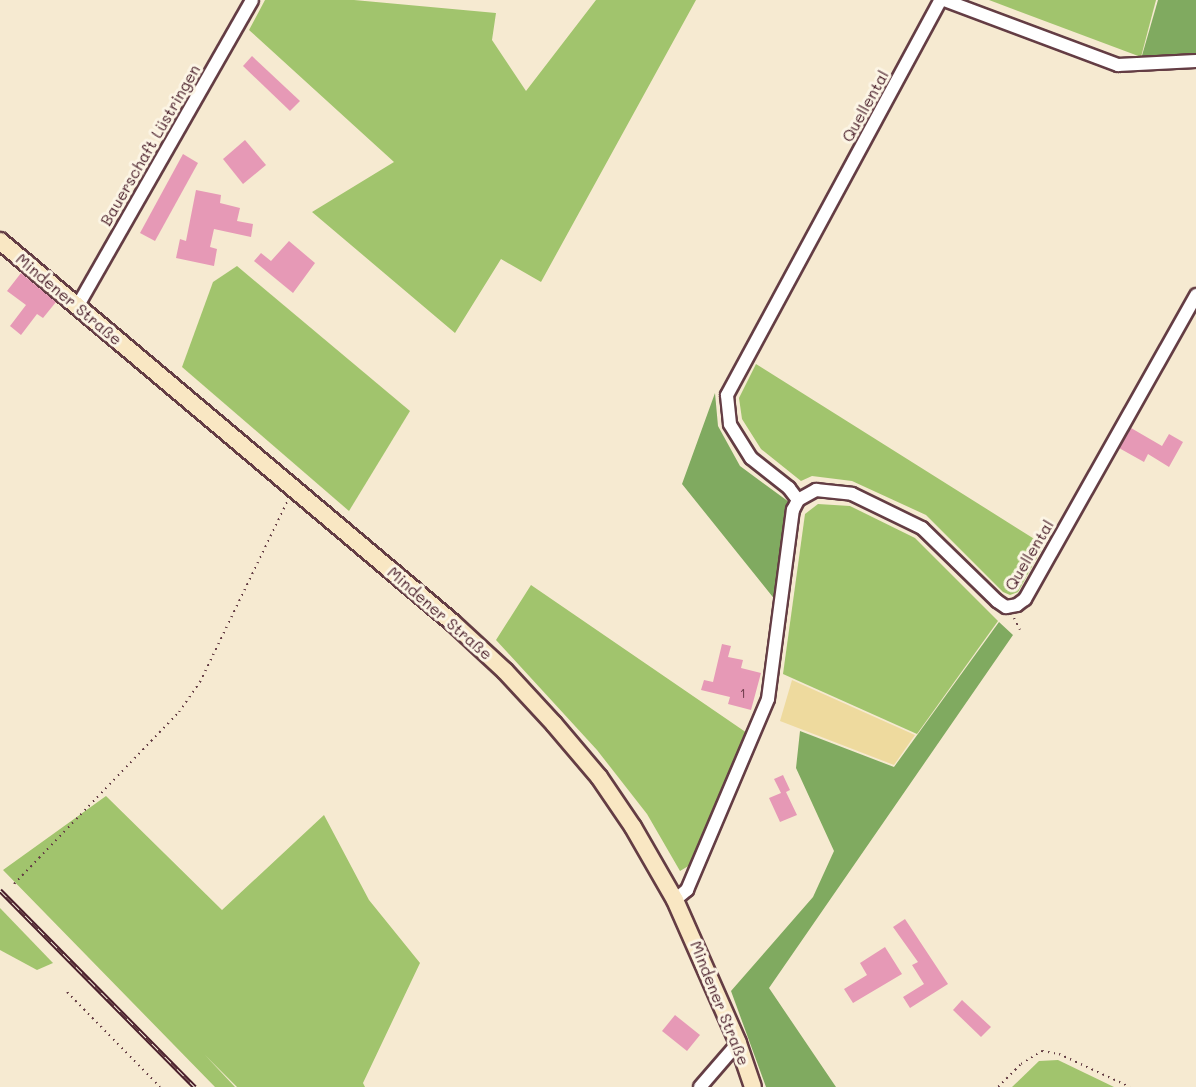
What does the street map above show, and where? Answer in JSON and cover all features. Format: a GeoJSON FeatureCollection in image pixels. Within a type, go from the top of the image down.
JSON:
{"type":"FeatureCollection","features":[{"type":"Feature","properties":{"kind":"main road","name":"Mindener Straße"},"geometry":{"type":"LineString","coordinates":[[0,241],[452,622],[505,671],[554,724],[599,777],[628,819],[675,900],[738,1043],[753,1087]]}},
{"type":"Feature","properties":{"kind":"street","name":"Bauerschaft Lüstringen"},"geometry":{"type":"LineString","coordinates":[[77,307],[252,0]]}},
{"type":"Feature","properties":{"kind":"street"},"geometry":{"type":"LineString","coordinates":[[943,0],[1118,65],[1196,62]]}},
{"type":"Feature","properties":{"kind":"street","name":"Quellental"},"geometry":{"type":"LineString","coordinates":[[943,0],[727,395],[730,424],[751,458],[789,488],[798,500],[816,490],[852,494],[922,528],[997,601],[1006,607],[1012,606],[1025,599],[1196,295]]}},
{"type":"Feature","properties":{"kind":"street"},"geometry":{"type":"LineString","coordinates":[[675,900],[687,890],[768,699],[793,510],[798,500]]}},
{"type":"Feature","properties":{"kind":"street"},"geometry":{"type":"LineString","coordinates":[[700,1087],[738,1043]]}},
{"type":"Feature","properties":{"kind":"path"},"geometry":{"type":"LineString","coordinates":[[14,884],[179,712],[209,664],[294,487]]}},
{"type":"Feature","properties":{"kind":"path"},"geometry":{"type":"LineString","coordinates":[[1012,606],[1014,619],[1020,630]]}},
{"type":"Feature","properties":{"kind":"path"},"geometry":{"type":"LineString","coordinates":[[67,992],[160,1087]]}},
{"type":"Feature","properties":{"kind":"path"},"geometry":{"type":"LineString","coordinates":[[998,1087],[1021,1064],[1042,1051],[1059,1054],[1130,1087]]}},
{"type":"Feature","properties":{"kind":"green space"},"geometry":{"type":"Polygon","coordinates":[[[265,0],[354,0],[496,13],[492,40],[526,91],[596,0],[696,0],[541,282],[501,259],[455,333],[312,212],[394,162],[249,30],[265,0]]]}},
{"type":"Feature","properties":{"kind":"green space"},"geometry":{"type":"Polygon","coordinates":[[[989,0],[1156,0],[1141,57],[989,0]]]}},
{"type":"Feature","properties":{"kind":"green space"},"geometry":{"type":"Polygon","coordinates":[[[1158,0],[1196,0],[1196,61],[1139,66],[1158,0]]]}},
{"type":"Feature","properties":{"kind":"green space"},"geometry":{"type":"Polygon","coordinates":[[[237,266],[410,411],[349,511],[182,367],[213,282],[237,266]]]}},
{"type":"Feature","properties":{"kind":"green space"},"geometry":{"type":"Polygon","coordinates":[[[756,364],[1044,545],[1018,592],[1010,595],[1003,592],[926,515],[852,481],[812,476],[801,481],[761,449],[742,419],[739,398],[756,364]]]}},
{"type":"Feature","properties":{"kind":"green space"},"geometry":{"type":"Polygon","coordinates":[[[715,393],[718,426],[740,466],[789,502],[776,601],[682,484],[715,393]]]}},
{"type":"Feature","properties":{"kind":"green space"},"geometry":{"type":"Polygon","coordinates":[[[818,504],[850,506],[915,538],[998,621],[917,734],[783,674],[805,514],[818,504]]]}},
{"type":"Feature","properties":{"kind":"green space"},"geometry":{"type":"Polygon","coordinates":[[[531,585],[747,733],[690,865],[680,871],[647,814],[597,750],[496,640],[531,585]]]}},
{"type":"Feature","properties":{"kind":"green space"},"geometry":{"type":"Polygon","coordinates":[[[999,622],[1013,635],[769,988],[836,1087],[766,1087],[731,991],[813,897],[834,851],[796,768],[800,731],[894,767],[999,622]]]}},
{"type":"Feature","properties":{"kind":"green space"},"geometry":{"type":"Polygon","coordinates":[[[106,796],[222,910],[324,815],[369,900],[420,963],[363,1083],[365,1087],[237,1087],[205,1055],[235,1087],[215,1087],[3,870],[106,796]]]}},
{"type":"Feature","properties":{"kind":"green space"},"geometry":{"type":"Polygon","coordinates":[[[0,908],[53,963],[37,970],[0,950],[0,908]]]}},
{"type":"Feature","properties":{"kind":"green space"},"geometry":{"type":"Polygon","coordinates":[[[1058,1060],[1114,1087],[1012,1087],[1039,1061],[1058,1060]]]}},
{"type":"Feature","properties":{"kind":"sand"},"geometry":{"type":"Polygon","coordinates":[[[792,680],[915,735],[894,765],[780,721],[792,680]]]}},
{"type":"Feature","properties":{"kind":"building"},"geometry":{"type":"Polygon","coordinates":[[[252,56],[300,101],[290,111],[243,66],[252,56]]]}},
{"type":"Feature","properties":{"kind":"building"},"geometry":{"type":"Polygon","coordinates":[[[245,140],[266,165],[243,184],[223,159],[245,140]]]}},
{"type":"Feature","properties":{"kind":"building"},"geometry":{"type":"Polygon","coordinates":[[[183,154],[198,163],[155,241],[140,233],[183,154]]]}},
{"type":"Feature","properties":{"kind":"building"},"geometry":{"type":"Polygon","coordinates":[[[196,190],[221,195],[220,203],[240,208],[237,221],[253,224],[251,237],[214,229],[210,247],[217,249],[214,266],[176,258],[180,239],[186,241],[196,190]]]}},
{"type":"Feature","properties":{"kind":"building"},"geometry":{"type":"Polygon","coordinates":[[[289,241],[315,263],[293,293],[254,261],[261,253],[271,261],[289,241]]]}},
{"type":"Feature","properties":{"kind":"building"},"geometry":{"type":"Polygon","coordinates":[[[21,273],[56,302],[43,318],[37,314],[21,335],[10,326],[26,305],[7,291],[21,273]]]}},
{"type":"Feature","properties":{"kind":"building"},"geometry":{"type":"Polygon","coordinates":[[[1131,428],[1162,446],[1169,434],[1183,442],[1169,467],[1148,454],[1144,462],[1119,448],[1131,428]]]}},
{"type":"Feature","properties":{"kind":"building"},"geometry":{"type":"Polygon","coordinates":[[[722,644],[731,646],[728,657],[743,660],[741,668],[761,673],[751,710],[728,704],[730,697],[701,690],[704,680],[713,682],[722,644]]]}},
{"type":"Feature","properties":{"kind":"building"},"geometry":{"type":"Polygon","coordinates":[[[783,775],[790,790],[786,792],[797,815],[780,822],[769,798],[781,793],[774,779],[783,775]]]}},
{"type":"Feature","properties":{"kind":"building"},"geometry":{"type":"Polygon","coordinates":[[[905,919],[948,984],[910,1008],[903,997],[924,984],[912,965],[918,962],[893,927],[905,919]]]}},
{"type":"Feature","properties":{"kind":"building"},"geometry":{"type":"Polygon","coordinates":[[[885,947],[902,974],[853,1003],[844,989],[867,975],[860,963],[885,947]]]}},
{"type":"Feature","properties":{"kind":"building"},"geometry":{"type":"Polygon","coordinates":[[[962,1000],[991,1027],[981,1037],[953,1010],[962,1000]]]}},
{"type":"Feature","properties":{"kind":"building"},"geometry":{"type":"Polygon","coordinates":[[[675,1015],[700,1035],[687,1051],[662,1031],[675,1015]]]}},
{"type":"Feature","properties":{"kind":"railway"},"geometry":{"type":"LineString","coordinates":[[0,890],[195,1087]]}}]}
